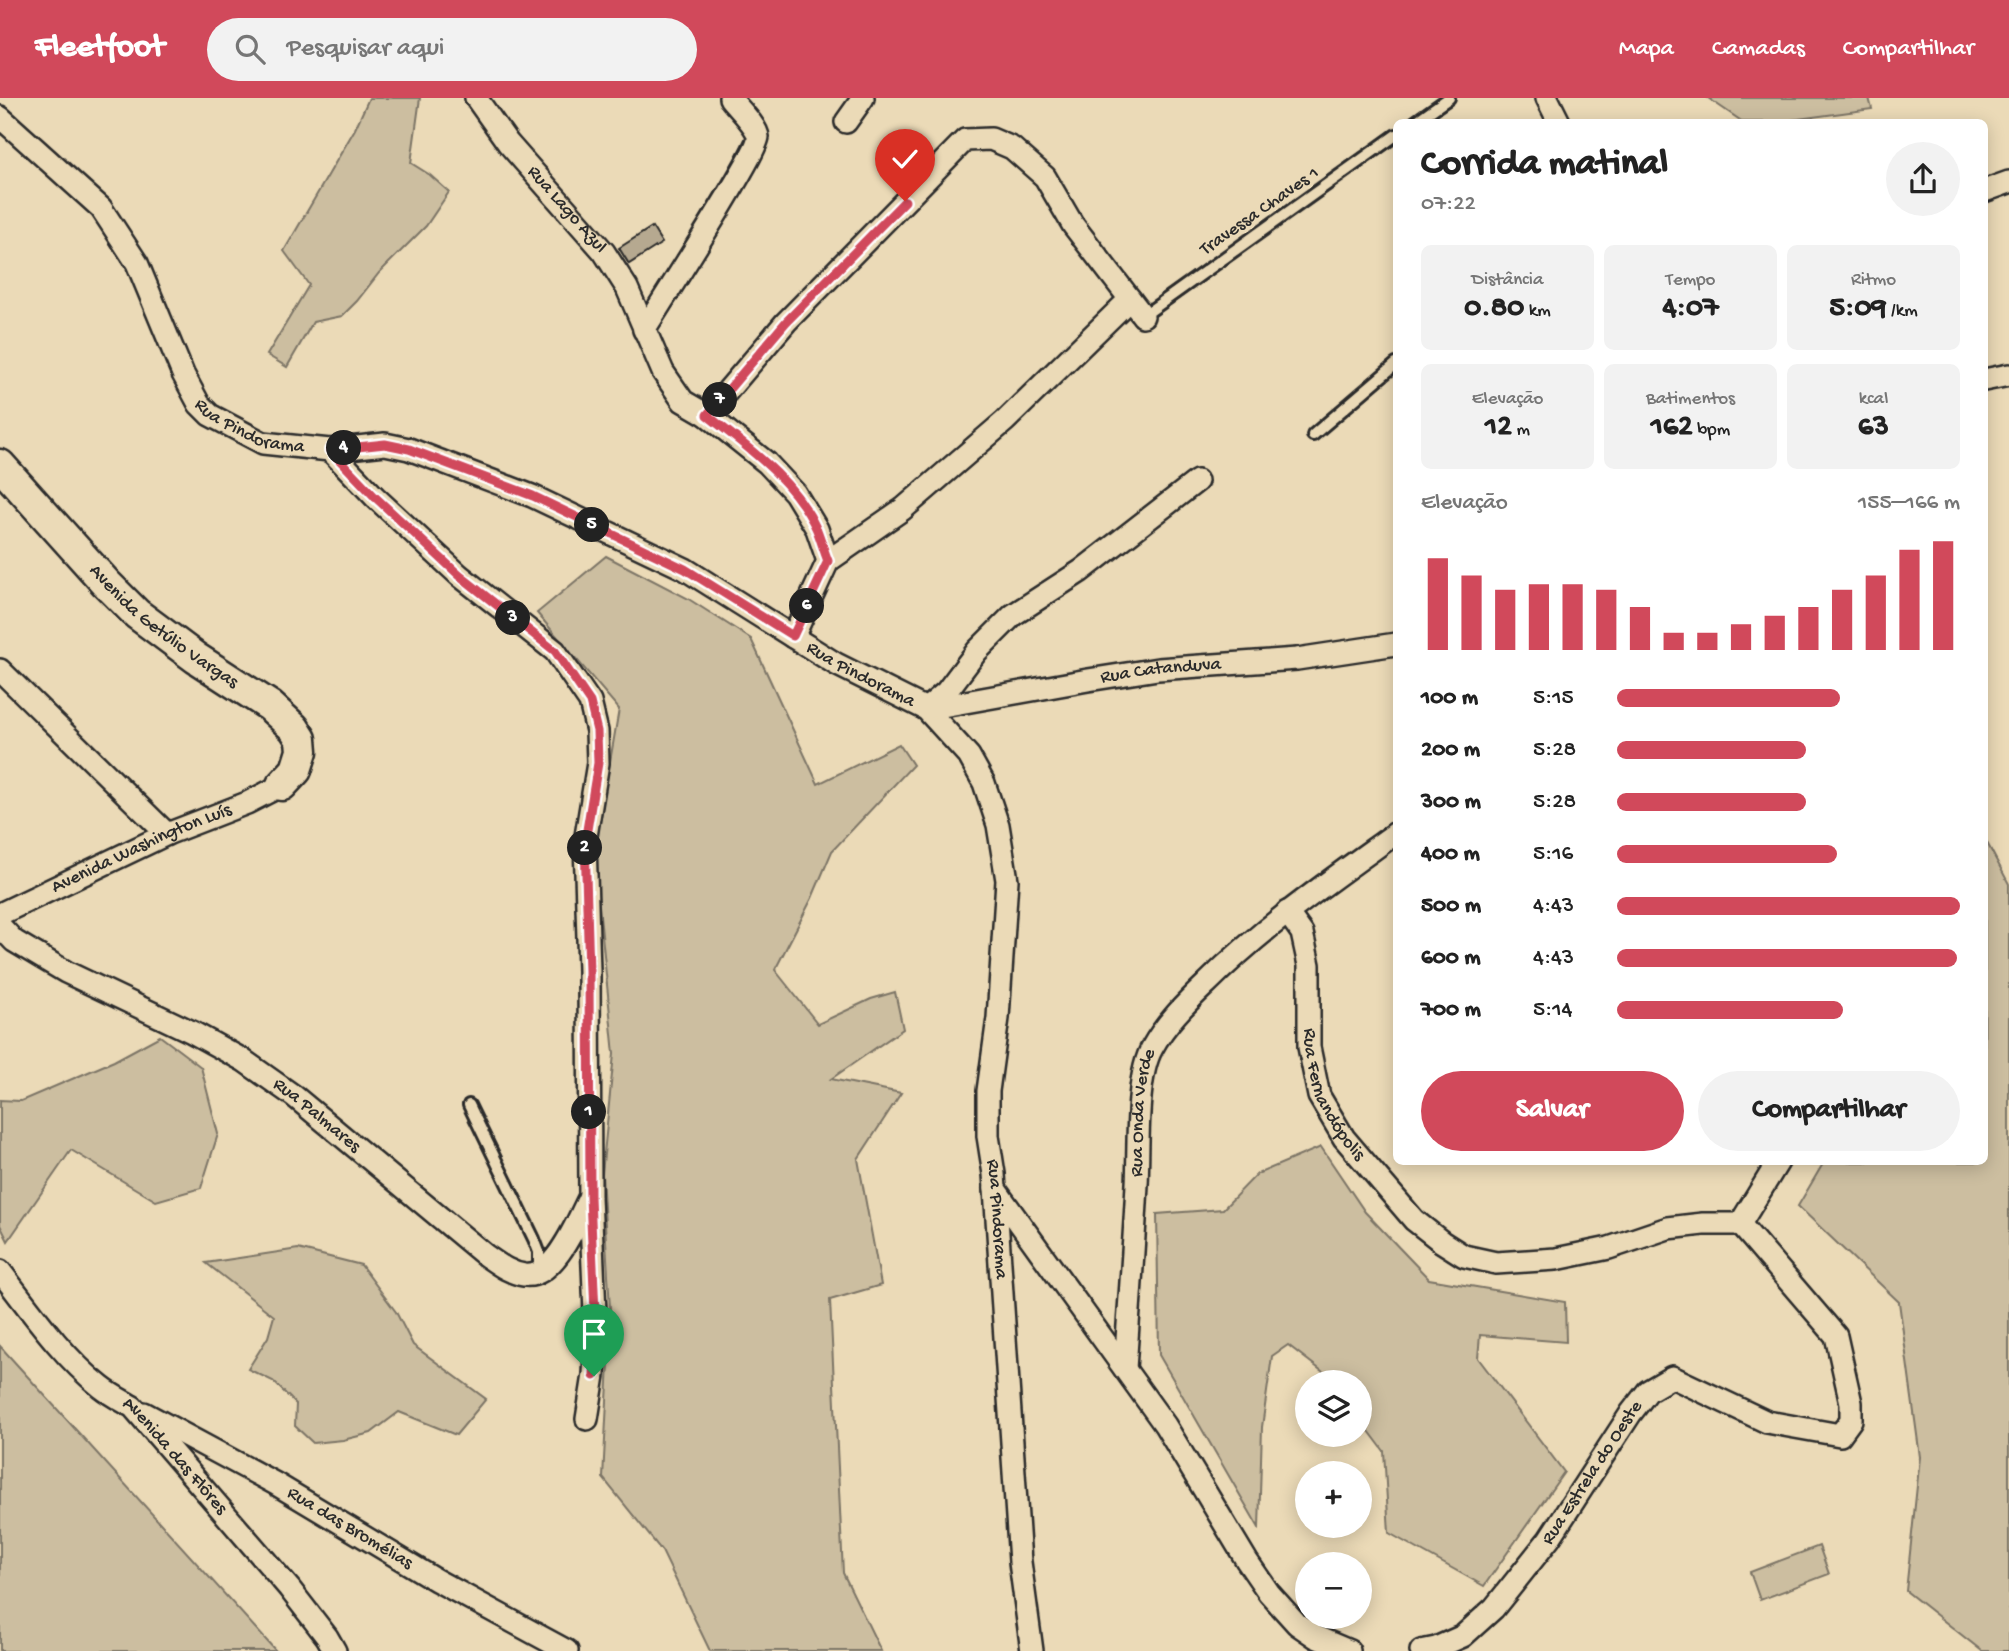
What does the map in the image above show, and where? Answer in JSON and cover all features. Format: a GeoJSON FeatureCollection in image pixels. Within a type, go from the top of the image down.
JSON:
{"type":"FeatureCollection","features":[{"type":"Feature","properties":{"kind":"street","name":"Rua Lago Azul"},"geometry":{"type":"LineString","coordinates":[[476,98],[508,143],[604,252],[627,288],[663,372],[683,401],[707,415],[767,463],[794,493],[817,529],[828,561]]}},
{"type":"Feature","properties":{"kind":"street"},"geometry":{"type":"LineString","coordinates":[[644,330],[758,139],[757,132],[730,98]]}},
{"type":"Feature","properties":{"kind":"street"},"geometry":{"type":"LineString","coordinates":[[846,122],[863,98]]}},
{"type":"Feature","properties":{"kind":"street"},"geometry":{"type":"LineString","coordinates":[[1547,98],[1558,119]]}},
{"type":"Feature","properties":{"kind":"street","name":"Rua Pindorama"},"geometry":{"type":"LineString","coordinates":[[0,117],[102,208],[137,263],[183,374],[199,404],[210,415],[263,443],[330,450],[385,444],[409,449],[533,496],[685,569],[836,664],[926,709],[969,756],[984,783],[999,825],[1007,880],[998,1018],[988,1091],[988,1136],[995,1188],[1020,1562],[1032,1651]]}},
{"type":"Feature","properties":{"kind":"street"},"geometry":{"type":"LineString","coordinates":[[707,415],[786,322],[965,140],[991,139],[1012,148],[1045,177],[1073,225],[1143,316]]}},
{"type":"Feature","properties":{"kind":"street"},"geometry":{"type":"LineString","coordinates":[[1988,190],[2009,182]]}},
{"type":"Feature","properties":{"kind":"street"},"geometry":{"type":"LineString","coordinates":[[793,636],[828,561],[903,509],[1005,421],[1130,299]]}},
{"type":"Feature","properties":{"kind":"street"},"geometry":{"type":"LineString","coordinates":[[1988,379],[2009,375]]}},
{"type":"Feature","properties":{"kind":"street"},"geometry":{"type":"LineString","coordinates":[[330,450],[375,497],[459,575],[555,651],[590,702],[597,731],[598,763],[585,842],[590,1197],[596,1336],[594,1376],[587,1419]]}},
{"type":"Feature","properties":{"kind":"street","name":"Avenida Getúlio Vargas"},"geometry":{"type":"LineString","coordinates":[[0,465],[137,614],[196,658],[270,706],[294,728],[301,739],[302,751],[296,770],[282,785]]}},
{"type":"Feature","properties":{"kind":"street"},"geometry":{"type":"LineString","coordinates":[[926,709],[946,692],[976,651],[1013,615],[1081,572],[1197,481]]}},
{"type":"Feature","properties":{"kind":"street","name":"Rua Catanduva"},"geometry":{"type":"LineString","coordinates":[[926,709],[1158,669],[1297,659],[1393,644]]}},
{"type":"Feature","properties":{"kind":"street"},"geometry":{"type":"LineString","coordinates":[[0,670],[166,834]]}},
{"type":"Feature","properties":{"kind":"street","name":"Avenida Washington Luís"},"geometry":{"type":"LineString","coordinates":[[0,914],[166,834],[247,803],[282,785]]}},
{"type":"Feature","properties":{"kind":"street"},"geometry":{"type":"LineString","coordinates":[[1287,912],[1393,835]]}},
{"type":"Feature","properties":{"kind":"street","name":"Rua Fernandópolis"},"geometry":{"type":"LineString","coordinates":[[1287,912],[1302,933],[1309,965],[1309,1047],[1318,1096],[1344,1138],[1414,1220],[1442,1242],[1464,1256],[1496,1263],[1556,1259],[1609,1248],[1668,1228],[1740,1224]]}},
{"type":"Feature","properties":{"kind":"street","name":"Rua Onda Verde"},"geometry":{"type":"LineString","coordinates":[[1125,1369],[1143,1071],[1151,1049],[1182,1007],[1225,965],[1287,912]]}},
{"type":"Feature","properties":{"kind":"street","name":"Rua Palmares"},"geometry":{"type":"LineString","coordinates":[[0,926],[14,941],[66,972],[192,1032],[243,1060],[294,1096],[485,1255],[510,1271],[527,1276],[539,1272]]}},
{"type":"Feature","properties":{"kind":"street"},"geometry":{"type":"LineString","coordinates":[[1740,1224],[1776,1165]]}},
{"type":"Feature","properties":{"kind":"street"},"geometry":{"type":"LineString","coordinates":[[995,1188],[1165,1425],[1269,1593],[1297,1624],[1316,1637],[1349,1651]]}},
{"type":"Feature","properties":{"kind":"street"},"geometry":{"type":"LineString","coordinates":[[539,1272],[555,1259],[590,1197]]}},
{"type":"Feature","properties":{"kind":"street","name":"Rua Estrela do Oeste"},"geometry":{"type":"LineString","coordinates":[[1421,1651],[1436,1648],[1462,1636],[1494,1608],[1549,1539],[1631,1413],[1648,1391],[1672,1377],[1767,1422],[1840,1435],[1851,1420],[1851,1403],[1836,1336],[1740,1224]]}},
{"type":"Feature","properties":{"kind":"street","name":"Avenida das Flôres"},"geometry":{"type":"LineString","coordinates":[[0,1271],[78,1365],[102,1388],[133,1408],[289,1588],[335,1651]]}},
{"type":"Feature","properties":{"kind":"street","name":"Rua das Bromélias"},"geometry":{"type":"LineString","coordinates":[[133,1408],[276,1484],[436,1580],[567,1651]]}},
{"type":"Feature","properties":{"kind":"lane"},"geometry":{"type":"LineString","coordinates":[[1419,119],[1449,98]]}},
{"type":"Feature","properties":{"kind":"lane","name":"Travessa Chaves 1"},"geometry":{"type":"LineString","coordinates":[[1143,316],[1393,137]]}},
{"type":"Feature","properties":{"kind":"lane"},"geometry":{"type":"LineString","coordinates":[[1313,435],[1393,367]]}},
{"type":"Feature","properties":{"kind":"lane"},"geometry":{"type":"LineString","coordinates":[[469,1105],[534,1239],[539,1252],[539,1272]]}},
{"type":"Feature","properties":{"kind":"shaded area"},"geometry":{"type":"Polygon","coordinates":[[[369,98],[420,98],[411,163],[449,192],[426,226],[379,273],[342,316],[313,322],[287,367],[267,355],[309,285],[284,251],[355,129],[369,98]]]}},
{"type":"Feature","properties":{"kind":"shaded area"},"geometry":{"type":"Polygon","coordinates":[[[1708,98],[1869,98],[1872,109],[1798,119],[1739,119],[1708,98]]]}},
{"type":"Feature","properties":{"kind":"shaded area"},"geometry":{"type":"Polygon","coordinates":[[[606,556],[687,598],[751,639],[818,784],[899,744],[913,765],[832,851],[812,898],[775,970],[818,1024],[871,999],[895,992],[903,1029],[831,1079],[901,1093],[858,1159],[881,1285],[830,1300],[843,1573],[881,1651],[710,1651],[662,1551],[603,1478],[611,1325],[602,1174],[614,1054],[594,856],[619,709],[537,613],[606,556]]]}},
{"type":"Feature","properties":{"kind":"shaded area"},"geometry":{"type":"Polygon","coordinates":[[[1988,845],[2009,884],[2009,1651],[1982,1651],[1906,1591],[1920,1457],[1899,1302],[1798,1206],[1822,1165],[1988,1165],[1988,845]]]}},
{"type":"Feature","properties":{"kind":"shaded area"},"geometry":{"type":"Polygon","coordinates":[[[160,1036],[201,1067],[218,1134],[201,1188],[156,1201],[71,1150],[8,1241],[0,1225],[0,1100],[21,1101],[114,1061],[160,1036]]]}},
{"type":"Feature","properties":{"kind":"shaded area"},"geometry":{"type":"Polygon","coordinates":[[[1321,1147],[1365,1212],[1429,1279],[1565,1302],[1566,1342],[1480,1335],[1478,1358],[1564,1472],[1484,1586],[1389,1533],[1384,1451],[1372,1435],[1372,1370],[1320,1370],[1288,1345],[1272,1356],[1262,1427],[1259,1528],[1159,1355],[1157,1214],[1223,1209],[1257,1174],[1321,1147]]]}},
{"type":"Feature","properties":{"kind":"shaded area"},"geometry":{"type":"Polygon","coordinates":[[[298,1249],[361,1265],[396,1312],[413,1345],[486,1399],[456,1435],[399,1412],[371,1433],[343,1440],[313,1443],[295,1426],[296,1404],[273,1381],[248,1369],[268,1337],[274,1316],[206,1263],[298,1249]]]}},
{"type":"Feature","properties":{"kind":"shaded area"},"geometry":{"type":"Polygon","coordinates":[[[0,1346],[276,1651],[0,1651],[0,1346]]]}},
{"type":"Feature","properties":{"kind":"shaded area"},"geometry":{"type":"Polygon","coordinates":[[[1819,1546],[1829,1574],[1760,1600],[1750,1572],[1819,1546]]]}},
{"type":"Feature","properties":{"kind":"building"},"geometry":{"type":"Polygon","coordinates":[[[652,227],[662,243],[629,264],[619,248],[652,227]]]}},
{"type":"Feature","properties":{"kind":"route"},"geometry":{"type":"LineString","coordinates":[[594,1376],[596,1336],[590,1197],[589,971],[585,842],[598,763],[597,731],[590,702],[555,651],[459,575],[353,476],[330,450],[385,444],[409,449],[533,496],[685,569],[793,636],[828,561],[817,529],[794,493],[767,463],[707,415],[786,322],[905,201]]}}]}
